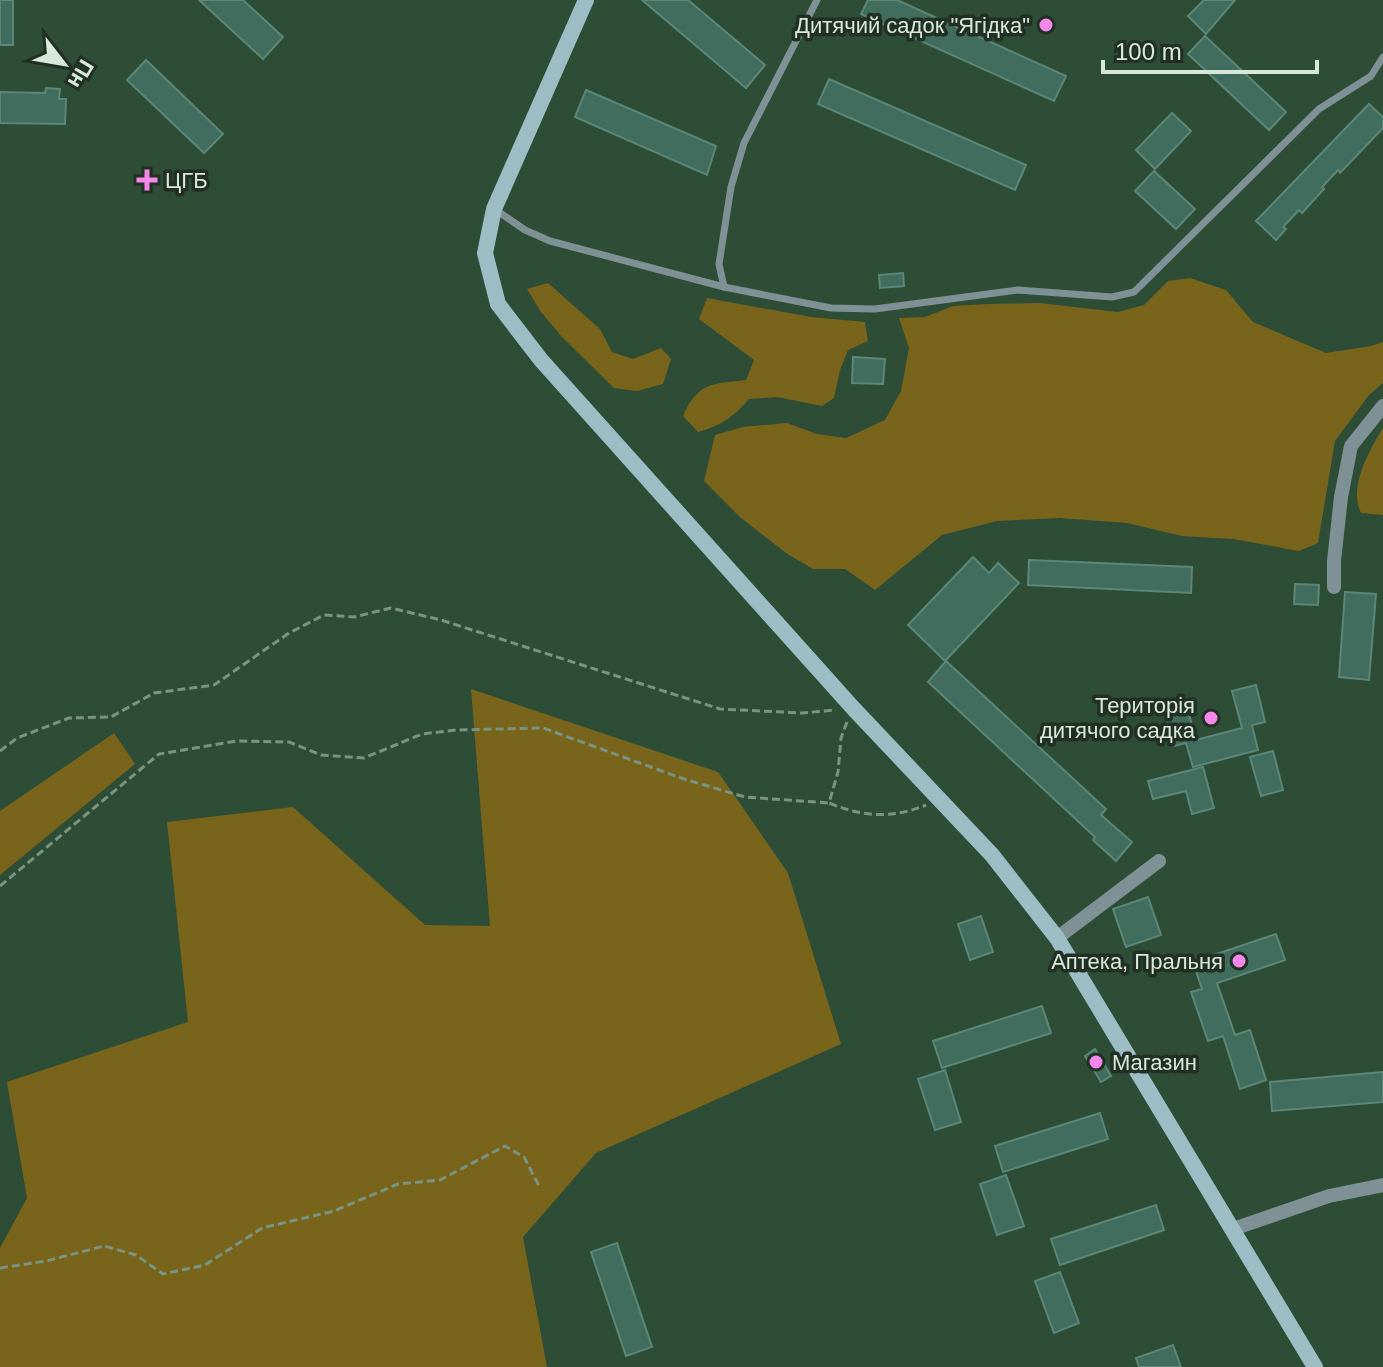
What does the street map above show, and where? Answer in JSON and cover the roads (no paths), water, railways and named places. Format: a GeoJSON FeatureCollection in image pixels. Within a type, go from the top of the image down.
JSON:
{"type":"FeatureCollection","features":[{"type":"Feature","properties":{"kind":"street"},"geometry":{"type":"LineString","coordinates":[[586,0],[494,209],[485,253],[498,304],[541,360],[853,708],[992,855],[1057,938],[1315,1367]]}},
{"type":"Feature","properties":{"kind":"street"},"geometry":{"type":"LineString","coordinates":[[1334,587],[1341,497],[1351,446],[1383,406]]}},
{"type":"Feature","properties":{"kind":"street"},"geometry":{"type":"LineString","coordinates":[[1057,938],[1159,861]]}},
{"type":"Feature","properties":{"kind":"street"},"geometry":{"type":"LineString","coordinates":[[1233,1229],[1329,1196],[1383,1185]]}},
{"type":"Feature","properties":{"kind":"lane"},"geometry":{"type":"LineString","coordinates":[[724,287],[719,264],[731,187],[744,143],[817,0]]}},
{"type":"Feature","properties":{"kind":"lane"},"geometry":{"type":"LineString","coordinates":[[494,209],[525,230],[550,241],[724,287],[831,308],[875,309],[1018,290],[1112,297],[1134,292],[1319,109],[1371,76],[1383,57]]}},
{"type":"Feature","properties":{"kind":"place","name":"Дитячий садок \"Ягідка\""},"geometry":{"type":"Point","coordinates":[1046,25]}},
{"type":"Feature","properties":{"kind":"place","name":"ЦГБ"},"geometry":{"type":"Point","coordinates":[147,180]}},
{"type":"Feature","properties":{"kind":"place","name":"Територія дитячого садка"},"geometry":{"type":"Point","coordinates":[1211,718]}},
{"type":"Feature","properties":{"kind":"place","name":"Аптека, Пральня"},"geometry":{"type":"Point","coordinates":[1239,961]}},
{"type":"Feature","properties":{"kind":"place","name":"Магазин"},"geometry":{"type":"Point","coordinates":[1096,1062]}}]}
